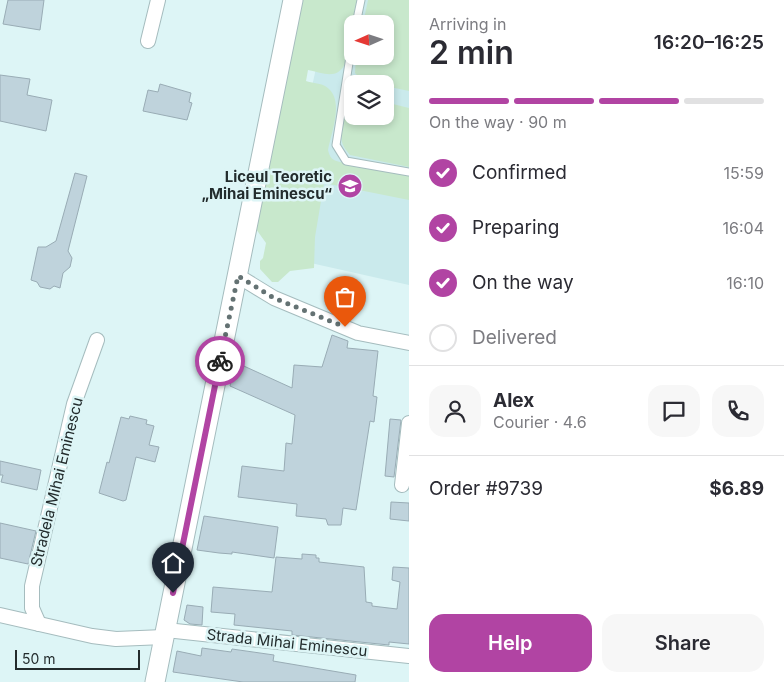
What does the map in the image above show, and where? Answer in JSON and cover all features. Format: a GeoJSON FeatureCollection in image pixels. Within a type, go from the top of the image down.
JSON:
{"type":"FeatureCollection","features":[{"type":"Feature","properties":{"kind":"main road"},"geometry":{"type":"LineString","coordinates":[[155,682],[293,0]]}},
{"type":"Feature","properties":{"kind":"street"},"geometry":{"type":"LineString","coordinates":[[148,41],[158,0]]}},
{"type":"Feature","properties":{"kind":"street"},"geometry":{"type":"LineString","coordinates":[[238,276],[274,298],[358,332],[409,343]]}},
{"type":"Feature","properties":{"kind":"street","name":"Stradela Mihai Eminescu"},"geometry":{"type":"LineString","coordinates":[[39,624],[32,608],[32,586],[74,404],[97,340]]}},
{"type":"Feature","properties":{"kind":"street"},"geometry":{"type":"LineString","coordinates":[[402,485],[409,423]]}},
{"type":"Feature","properties":{"kind":"street","name":"Strada Mihai Eminescu"},"geometry":{"type":"LineString","coordinates":[[0,615],[92,636],[116,639],[165,633],[409,656]]}},
{"type":"Feature","properties":{"kind":"lane"},"geometry":{"type":"LineString","coordinates":[[358,15],[361,0]]}},
{"type":"Feature","properties":{"kind":"lane"},"geometry":{"type":"LineString","coordinates":[[349,65],[336,145],[346,161],[409,172]]}},
{"type":"Feature","properties":{"kind":"shaded area","name":"Liceul Teoretic „Mihai Eminescu“"},"geometry":{"type":"Polygon","coordinates":[[[331,0],[409,0],[409,285],[275,255],[331,0]]]}},
{"type":"Feature","properties":{"kind":"green space"},"geometry":{"type":"Polygon","coordinates":[[[300,0],[358,0],[355,15],[344,15],[344,65],[339,72],[334,74],[308,70],[306,81],[325,86],[331,91],[335,99],[336,116],[328,150],[332,158],[340,162],[409,176],[409,200],[324,183],[315,237],[314,268],[290,271],[278,282],[272,282],[260,269],[260,261],[263,258],[266,243],[256,229],[300,0]]]}},
{"type":"Feature","properties":{"kind":"green space"},"geometry":{"type":"Polygon","coordinates":[[[368,0],[409,0],[409,91],[394,88],[394,75],[357,75],[355,73],[355,65],[394,65],[394,15],[365,15],[368,0]]]}},
{"type":"Feature","properties":{"kind":"green space"},"geometry":{"type":"Polygon","coordinates":[[[394,104],[409,108],[409,167],[350,155],[343,144],[344,116],[344,125],[394,125],[394,104]]]}},
{"type":"Feature","properties":{"kind":"building"},"geometry":{"type":"Polygon","coordinates":[[[8,0],[44,0],[40,30],[3,24],[8,0]]]}},
{"type":"Feature","properties":{"kind":"building"},"geometry":{"type":"Polygon","coordinates":[[[0,75],[30,79],[27,95],[52,100],[46,131],[0,121],[0,75]]]}},
{"type":"Feature","properties":{"kind":"building"},"geometry":{"type":"Polygon","coordinates":[[[160,84],[191,93],[189,102],[192,103],[187,120],[143,111],[148,90],[158,92],[160,84]]]}},
{"type":"Feature","properties":{"kind":"building"},"geometry":{"type":"Polygon","coordinates":[[[75,173],[87,176],[68,251],[72,258],[70,267],[63,273],[60,288],[54,286],[50,289],[40,287],[37,282],[31,280],[38,247],[46,247],[56,241],[75,173]]]}},
{"type":"Feature","properties":{"kind":"building"},"geometry":{"type":"Polygon","coordinates":[[[332,335],[348,341],[347,348],[378,351],[373,396],[377,397],[374,422],[370,421],[356,510],[343,508],[341,525],[328,525],[326,519],[296,516],[297,504],[238,497],[242,466],[284,471],[286,443],[292,444],[295,415],[230,386],[235,362],[292,388],[294,365],[322,367],[332,335]]]}},
{"type":"Feature","properties":{"kind":"building"},"geometry":{"type":"Polygon","coordinates":[[[130,416],[147,420],[146,424],[154,426],[149,445],[159,447],[155,462],[136,457],[126,500],[123,501],[99,493],[121,417],[129,419],[130,416]]]}},
{"type":"Feature","properties":{"kind":"building"},"geometry":{"type":"Polygon","coordinates":[[[390,419],[401,420],[394,477],[385,476],[390,419]]]}},
{"type":"Feature","properties":{"kind":"building"},"geometry":{"type":"Polygon","coordinates":[[[0,461],[41,470],[37,490],[1,482],[3,475],[0,475],[0,461]]]}},
{"type":"Feature","properties":{"kind":"building"},"geometry":{"type":"Polygon","coordinates":[[[391,502],[409,503],[409,521],[390,519],[391,502]]]}},
{"type":"Feature","properties":{"kind":"building"},"geometry":{"type":"Polygon","coordinates":[[[204,516],[278,527],[274,558],[232,552],[232,554],[197,550],[204,516]]]}},
{"type":"Feature","properties":{"kind":"building"},"geometry":{"type":"Polygon","coordinates":[[[0,523],[36,531],[28,564],[0,558],[0,523]]]}},
{"type":"Feature","properties":{"kind":"building"},"geometry":{"type":"Polygon","coordinates":[[[302,554],[316,555],[316,558],[319,558],[319,562],[364,567],[366,602],[372,603],[372,606],[397,609],[400,582],[392,580],[393,567],[409,568],[409,644],[389,642],[389,645],[292,635],[292,631],[234,625],[235,614],[211,612],[213,587],[272,592],[276,557],[302,559],[302,554]]]}},
{"type":"Feature","properties":{"kind":"building"},"geometry":{"type":"Polygon","coordinates":[[[187,605],[203,607],[202,625],[190,624],[184,620],[187,605]]]}},
{"type":"Feature","properties":{"kind":"building"},"geometry":{"type":"Polygon","coordinates":[[[202,648],[231,652],[232,649],[274,655],[273,661],[356,675],[355,682],[243,682],[173,672],[177,651],[201,656],[202,648]]]}},
{"type":"Feature","properties":{"kind":"way so far"},"geometry":{"type":"LineString","coordinates":[[220,361],[238,276],[274,298],[345,327]]}},
{"type":"Feature","properties":{"kind":"place","name":"Liceul Teoretic „Mihai Eminescu“"},"geometry":{"type":"Point","coordinates":[350,186]}},
{"type":"Feature","properties":{"kind":"route"},"geometry":{"type":"LineString","coordinates":[[173,593],[220,361]]}}]}
